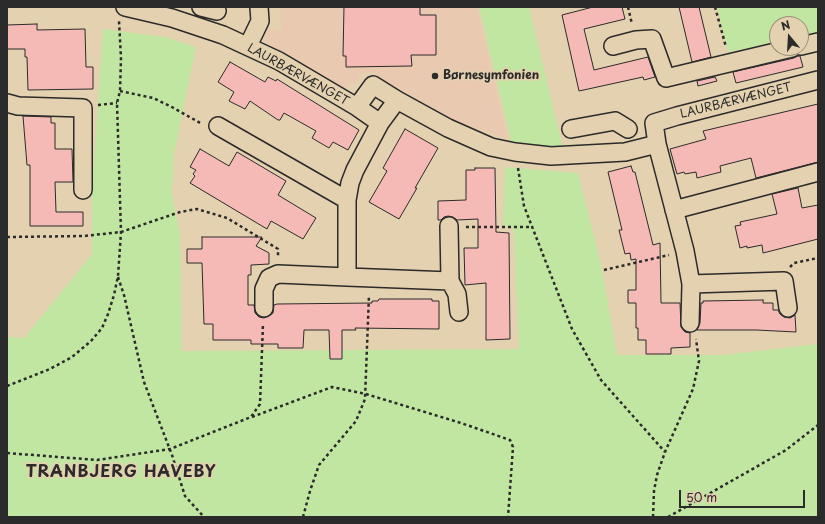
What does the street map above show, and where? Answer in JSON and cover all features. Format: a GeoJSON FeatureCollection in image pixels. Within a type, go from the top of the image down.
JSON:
{"type":"FeatureCollection","features":[{"type":"Feature","properties":{"kind":"street"},"geometry":{"type":"LineString","coordinates":[[201,7],[216,11],[216,7]]}},
{"type":"Feature","properties":{"kind":"street"},"geometry":{"type":"LineString","coordinates":[[248,46],[260,21],[259,7]]}},
{"type":"Feature","properties":{"kind":"street","name":"LAURBÆRVÆNGET"},"geometry":{"type":"LineString","coordinates":[[122,11],[183,14],[223,35],[279,61],[357,107],[380,123]]}},
{"type":"Feature","properties":{"kind":"street"},"geometry":{"type":"LineString","coordinates":[[613,46],[636,40],[652,39],[666,78],[769,54]]}},
{"type":"Feature","properties":{"kind":"street","name":"LAURBÆRVÆNGET"},"geometry":{"type":"LineString","coordinates":[[628,130],[818,80]]}},
{"type":"Feature","properties":{"kind":"street","name":"LAURBÆRVÆNGET"},"geometry":{"type":"LineString","coordinates":[[357,107],[373,85],[448,128],[492,147],[515,152],[551,156],[625,152],[657,144]]}},
{"type":"Feature","properties":{"kind":"street"},"geometry":{"type":"LineString","coordinates":[[347,277],[347,200],[350,183],[355,170],[380,123],[397,100]]}},
{"type":"Feature","properties":{"kind":"street"},"geometry":{"type":"LineString","coordinates":[[7,104],[18,106],[83,108],[84,190]]}},
{"type":"Feature","properties":{"kind":"street"},"geometry":{"type":"LineString","coordinates":[[571,129],[615,121],[628,130],[625,152]]}},
{"type":"Feature","properties":{"kind":"street"},"geometry":{"type":"LineString","coordinates":[[654,123],[657,144],[685,251],[691,284],[690,323]]}},
{"type":"Feature","properties":{"kind":"street"},"geometry":{"type":"LineString","coordinates":[[218,126],[347,200]]}},
{"type":"Feature","properties":{"kind":"street"},"geometry":{"type":"LineString","coordinates":[[674,210],[818,172]]}},
{"type":"Feature","properties":{"kind":"street"},"geometry":{"type":"LineString","coordinates":[[449,226],[450,281],[456,294],[459,312]]}},
{"type":"Feature","properties":{"kind":"street"},"geometry":{"type":"LineString","coordinates":[[264,308],[264,289],[269,278],[278,274],[450,281]]}},
{"type":"Feature","properties":{"kind":"street"},"geometry":{"type":"LineString","coordinates":[[691,284],[784,281],[788,308]]}},
{"type":"Feature","properties":{"kind":"path"},"geometry":{"type":"LineString","coordinates":[[715,7],[730,63]]}},
{"type":"Feature","properties":{"kind":"path"},"geometry":{"type":"LineString","coordinates":[[7,386],[55,366],[72,357],[91,342],[102,328],[114,295],[118,276],[122,232],[117,103],[120,91],[122,11]]}},
{"type":"Feature","properties":{"kind":"path"},"geometry":{"type":"LineString","coordinates":[[120,91],[153,98],[206,127],[218,126]]}},
{"type":"Feature","properties":{"kind":"path"},"geometry":{"type":"LineString","coordinates":[[515,152],[524,206],[572,329],[601,380],[665,452]]}},
{"type":"Feature","properties":{"kind":"path"},"geometry":{"type":"LineString","coordinates":[[7,238],[84,236],[122,232],[180,212],[197,209],[227,218],[278,249],[278,274]]}},
{"type":"Feature","properties":{"kind":"path"},"geometry":{"type":"LineString","coordinates":[[449,226],[532,227]]}},
{"type":"Feature","properties":{"kind":"path"},"geometry":{"type":"LineString","coordinates":[[604,270],[685,251]]}},
{"type":"Feature","properties":{"kind":"path"},"geometry":{"type":"LineString","coordinates":[[784,281],[786,271],[794,263],[818,258]]}},
{"type":"Feature","properties":{"kind":"path"},"geometry":{"type":"LineString","coordinates":[[118,276],[124,295],[144,382],[170,449],[185,496],[204,517]]}},
{"type":"Feature","properties":{"kind":"path"},"geometry":{"type":"LineString","coordinates":[[303,517],[319,465],[356,421],[365,399],[369,278]]}},
{"type":"Feature","properties":{"kind":"path"},"geometry":{"type":"LineString","coordinates":[[251,417],[260,404],[264,308]]}},
{"type":"Feature","properties":{"kind":"path"},"geometry":{"type":"LineString","coordinates":[[653,517],[654,491],[657,474],[665,452],[693,389],[699,361],[696,337],[698,332],[690,323]]}},
{"type":"Feature","properties":{"kind":"path"},"geometry":{"type":"LineString","coordinates":[[7,453],[97,460],[170,449],[332,387],[366,394],[461,423],[510,440],[513,447],[508,517]]}},
{"type":"Feature","properties":{"kind":"path"},"geometry":{"type":"LineString","coordinates":[[668,517],[786,450],[818,425]]}},
{"type":"Feature","properties":{"kind":"shaded area","name":"Børnesymfonien"},"geometry":{"type":"Polygon","coordinates":[[[280,7],[477,7],[508,139],[453,121],[370,72],[359,73],[359,80],[343,89],[261,40],[269,27],[281,32],[280,7]]]}},
{"type":"Feature","properties":{"kind":"green space"},"geometry":{"type":"Polygon","coordinates":[[[479,7],[529,7],[563,148],[536,146],[511,141],[479,7]]]}},
{"type":"Feature","properties":{"kind":"green space"},"geometry":{"type":"Polygon","coordinates":[[[717,7],[818,7],[818,35],[809,37],[809,16],[769,16],[769,44],[728,52],[717,7]]]}},
{"type":"Feature","properties":{"kind":"green space"},"geometry":{"type":"Polygon","coordinates":[[[103,29],[165,37],[196,47],[174,154],[172,193],[180,236],[182,351],[519,349],[514,229],[503,226],[505,167],[578,173],[601,264],[617,355],[723,355],[818,344],[818,517],[7,517],[7,337],[24,338],[92,254],[92,196],[103,29]]]}},
{"type":"Feature","properties":{"kind":"building"},"geometry":{"type":"Polygon","coordinates":[[[344,7],[420,7],[420,15],[436,15],[436,55],[411,55],[412,66],[346,67],[346,56],[343,56],[344,7]]]}},
{"type":"Feature","properties":{"kind":"building"},"geometry":{"type":"Polygon","coordinates":[[[593,7],[622,7],[625,19],[584,29],[594,70],[648,57],[655,77],[644,80],[643,77],[579,91],[562,15],[593,7]]]}},
{"type":"Feature","properties":{"kind":"building"},"geometry":{"type":"Polygon","coordinates":[[[679,7],[699,7],[711,57],[692,62],[679,7]]]}},
{"type":"Feature","properties":{"kind":"building"},"geometry":{"type":"Polygon","coordinates":[[[37,24],[37,30],[85,29],[86,67],[93,67],[93,89],[28,90],[27,57],[25,57],[25,49],[7,49],[7,25],[37,24]]]}},
{"type":"Feature","properties":{"kind":"building"},"geometry":{"type":"Polygon","coordinates":[[[800,56],[803,67],[736,83],[733,72],[800,56]]]}},
{"type":"Feature","properties":{"kind":"building"},"geometry":{"type":"Polygon","coordinates":[[[230,62],[265,82],[268,77],[276,81],[277,79],[359,130],[348,150],[333,142],[329,148],[312,138],[316,131],[284,113],[280,120],[278,120],[250,101],[245,109],[229,101],[234,92],[218,82],[230,62]]]}},
{"type":"Feature","properties":{"kind":"building"},"geometry":{"type":"Polygon","coordinates":[[[715,77],[717,81],[698,86],[697,81],[715,77]]]}},
{"type":"Feature","properties":{"kind":"building"},"geometry":{"type":"Polygon","coordinates":[[[818,104],[818,162],[756,178],[751,158],[720,166],[721,172],[697,178],[696,172],[685,174],[684,172],[677,174],[670,149],[706,139],[703,131],[818,104]]]}},
{"type":"Feature","properties":{"kind":"building"},"geometry":{"type":"Polygon","coordinates":[[[23,116],[51,117],[51,123],[55,123],[55,149],[72,149],[73,182],[55,182],[56,212],[83,212],[83,226],[30,226],[30,165],[27,165],[23,116]]]}},
{"type":"Feature","properties":{"kind":"building"},"geometry":{"type":"Polygon","coordinates":[[[405,129],[438,148],[399,219],[369,202],[387,171],[383,168],[405,129]]]}},
{"type":"Feature","properties":{"kind":"building"},"geometry":{"type":"Polygon","coordinates":[[[200,149],[229,166],[237,152],[286,181],[278,195],[316,218],[303,239],[271,221],[267,229],[190,183],[195,176],[193,174],[196,170],[190,167],[200,149]]]}},
{"type":"Feature","properties":{"kind":"building"},"geometry":{"type":"Polygon","coordinates":[[[631,166],[633,172],[635,172],[653,245],[660,243],[661,303],[680,303],[681,327],[685,332],[690,333],[690,347],[671,348],[671,354],[646,354],[646,340],[638,340],[638,328],[636,328],[636,303],[628,303],[628,290],[636,290],[636,259],[631,260],[630,253],[625,254],[619,230],[622,230],[608,172],[631,166]]]}},
{"type":"Feature","properties":{"kind":"building"},"geometry":{"type":"Polygon","coordinates":[[[475,168],[495,168],[496,232],[509,233],[510,339],[486,340],[486,283],[465,285],[464,248],[478,248],[478,219],[457,220],[448,216],[438,220],[438,201],[466,200],[466,170],[475,170],[475,168]]]}},
{"type":"Feature","properties":{"kind":"building"},"geometry":{"type":"Polygon","coordinates":[[[798,188],[802,208],[818,205],[818,239],[763,253],[762,245],[740,248],[735,226],[741,225],[740,222],[777,214],[772,194],[798,188]]]}},
{"type":"Feature","properties":{"kind":"building"},"geometry":{"type":"Polygon","coordinates":[[[202,237],[262,237],[256,246],[269,253],[269,264],[251,265],[251,275],[248,275],[248,305],[254,305],[255,313],[259,317],[264,318],[269,316],[273,313],[274,305],[277,304],[372,303],[372,301],[378,301],[379,299],[432,299],[432,301],[439,301],[439,329],[355,328],[356,330],[342,330],[342,359],[330,359],[329,330],[304,330],[303,348],[278,348],[278,344],[251,344],[251,340],[213,340],[213,324],[204,324],[202,263],[187,263],[187,249],[202,249],[202,237]]]}},
{"type":"Feature","properties":{"kind":"building"},"geometry":{"type":"Polygon","coordinates":[[[763,300],[763,303],[773,303],[773,310],[778,310],[784,317],[790,318],[795,315],[796,332],[697,330],[700,323],[701,303],[703,303],[703,301],[763,300]]]}},
{"type":"Feature","properties":{"kind":"place","name":"Børnesymfonien"},"geometry":{"type":"Point","coordinates":[435,76]}},
{"type":"Feature","properties":{"kind":"district","name":"TRANBJERG HAVEBY"},"geometry":{"type":"Point","coordinates":[121,473]}}]}
